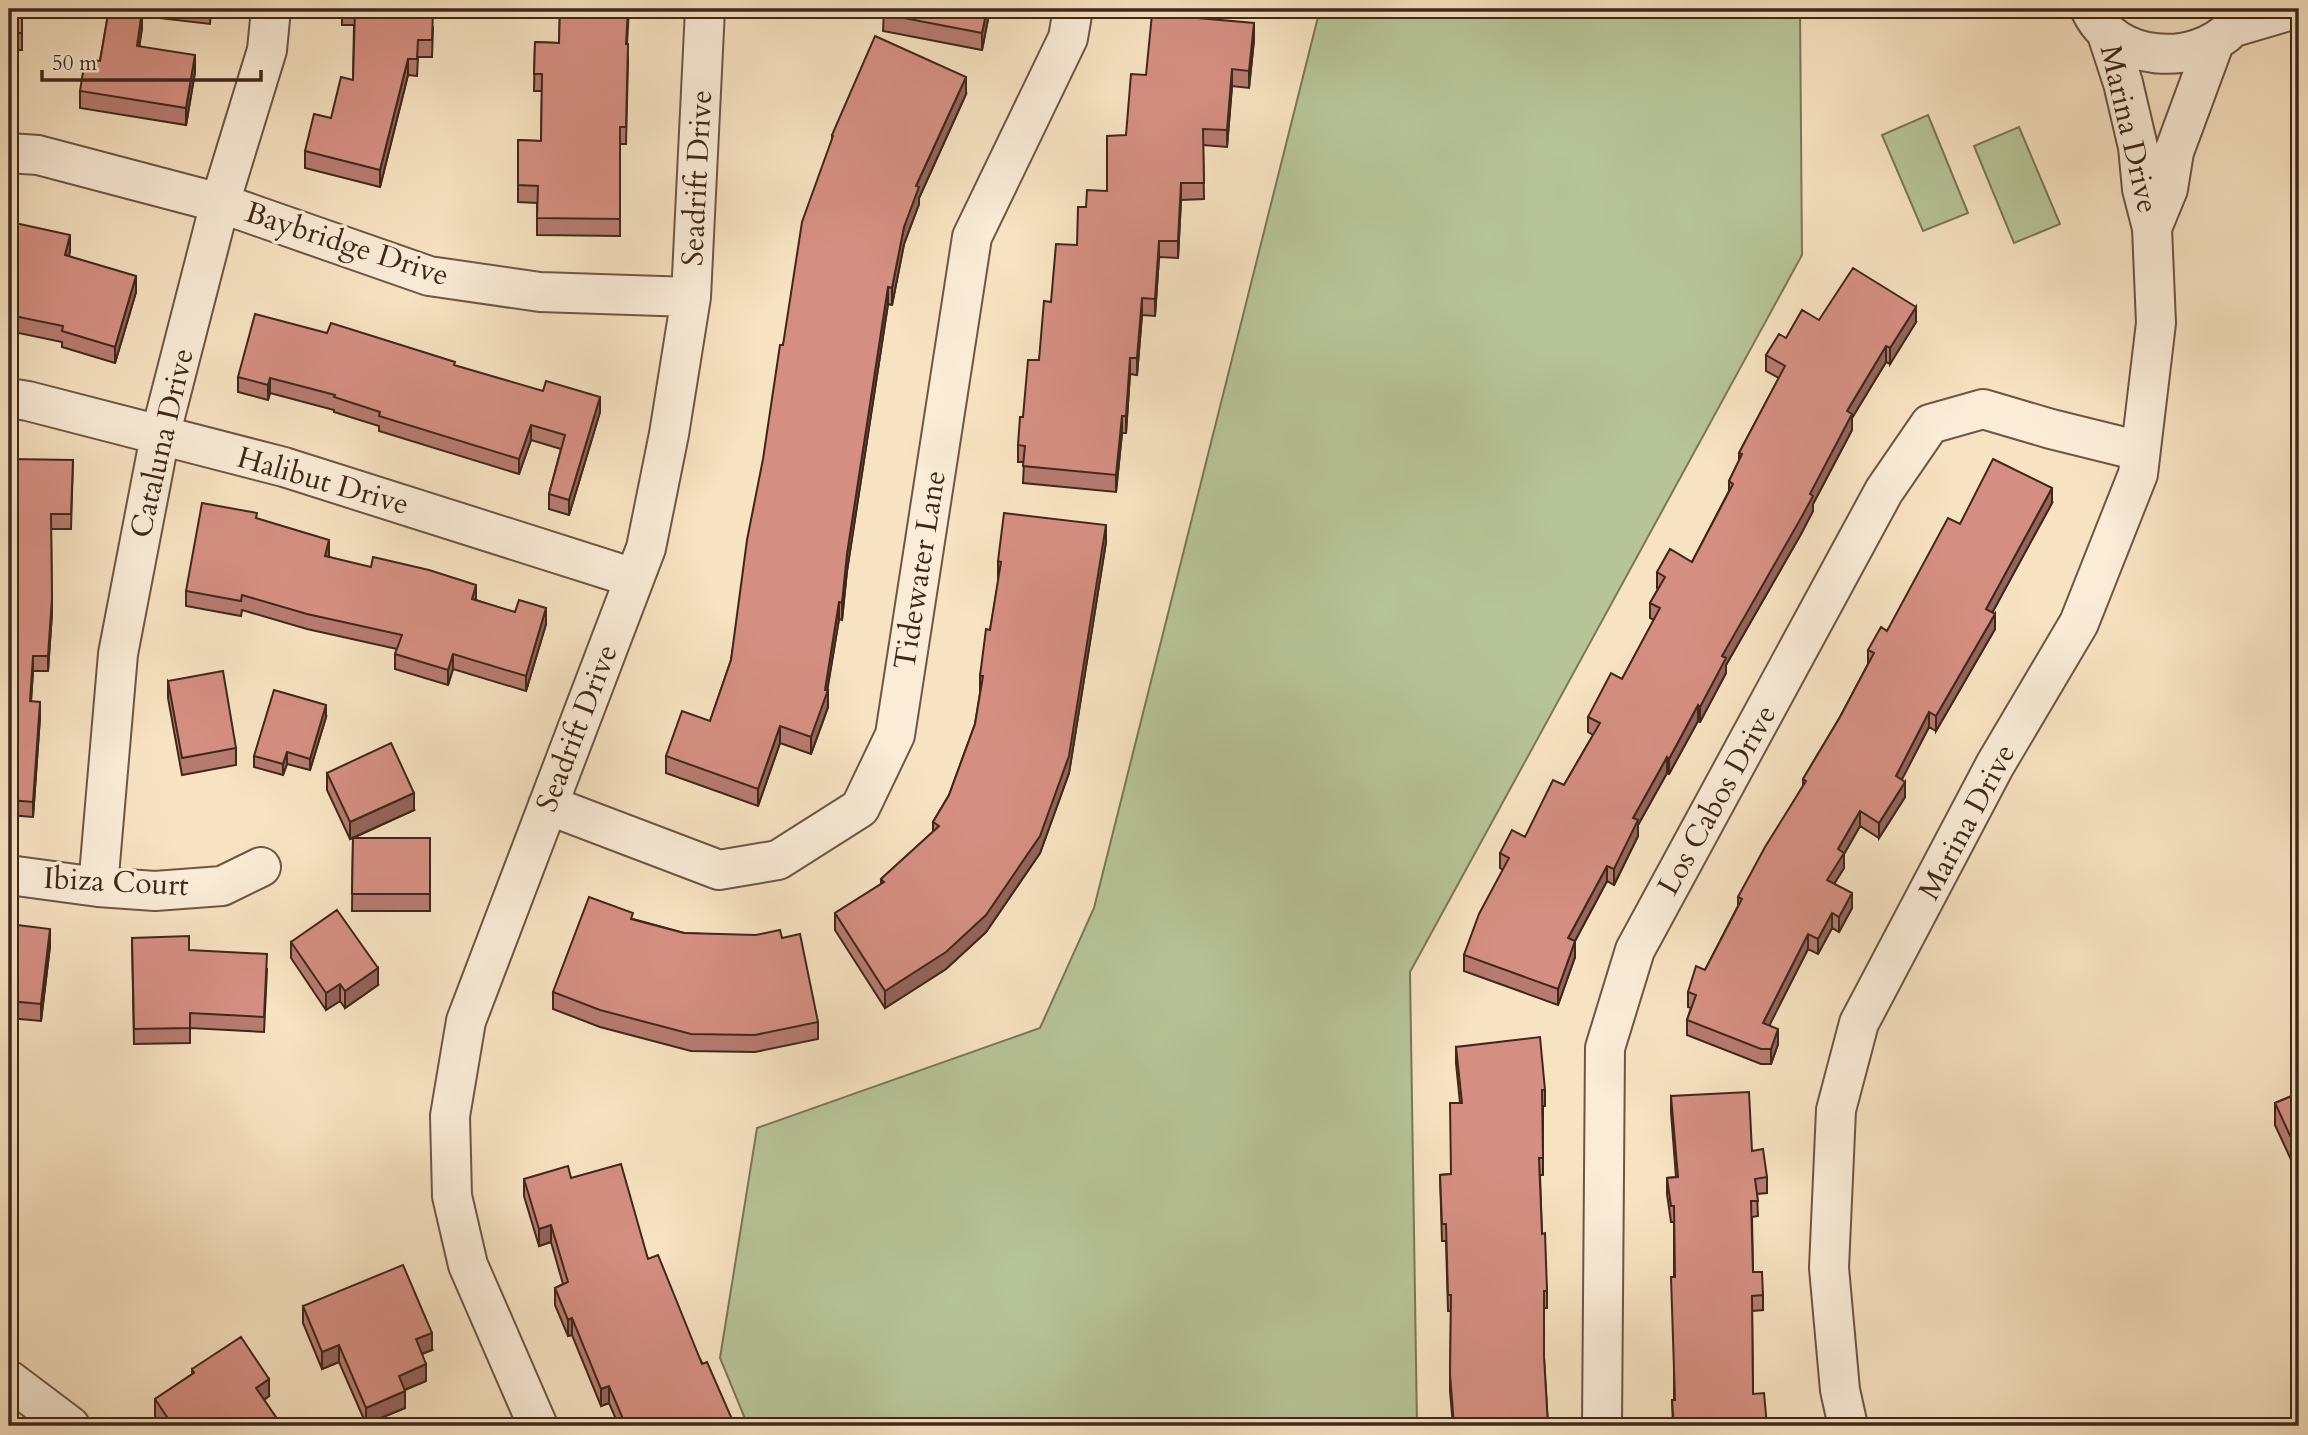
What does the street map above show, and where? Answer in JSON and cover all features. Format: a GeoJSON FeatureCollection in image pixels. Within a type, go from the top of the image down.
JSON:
{"type":"FeatureCollection","features":[{"type":"Feature","properties":{"kind":"street","name":"Cataluna Drive"},"geometry":{"type":"LineString","coordinates":[[98,887],[118,654],[160,436],[220,203],[267,50],[271,9]]}},
{"type":"Feature","properties":{"kind":"street","name":"Seadrift Drive"},"geometry":{"type":"LineString","coordinates":[[538,1426],[468,1265],[452,1196],[450,1116],[466,1021],[648,536],[691,297],[705,9]]}},
{"type":"Feature","properties":{"kind":"street","name":"Tidewater Lane"},"geometry":{"type":"LineString","coordinates":[[548,805],[719,870],[778,860],[860,808],[895,735],[972,237],[1068,38],[1073,9]]}},
{"type":"Feature","properties":{"kind":"street"},"geometry":{"type":"LineString","coordinates":[[2092,15],[2120,41],[2146,52],[2174,55],[2203,47],[2231,25],[2295,9]]}},
{"type":"Feature","properties":{"kind":"street","name":"Marina Drive"},"geometry":{"type":"LineString","coordinates":[[1848,1426],[1840,1390],[1829,1268],[1836,1110],[1859,1023],[1995,765],[2079,623],[2138,474],[2156,323],[2152,228],[2142,189],[2138,146],[2126,96],[2092,15]]}},
{"type":"Feature","properties":{"kind":"street","name":"Marina Drive"},"geometry":{"type":"LineString","coordinates":[[2152,228],[2168,189],[2174,152],[2231,25]]}},
{"type":"Feature","properties":{"kind":"street","name":"Baybridge Drive"},"geometry":{"type":"LineString","coordinates":[[9,153],[38,155],[220,203],[429,276],[540,292],[691,297]]}},
{"type":"Feature","properties":{"kind":"street","name":"Halibut Drive"},"geometry":{"type":"LineString","coordinates":[[9,398],[284,467],[634,578]]}},
{"type":"Feature","properties":{"kind":"street","name":"Los Cabos Drive"},"geometry":{"type":"LineString","coordinates":[[1602,1426],[1605,1048],[1634,950],[1884,491],[1930,424],[1983,408],[2140,452]]}},
{"type":"Feature","properties":{"kind":"street","name":"Ibiza Court"},"geometry":{"type":"LineString","coordinates":[[9,875],[98,887],[155,891],[222,886],[261,867]]}},
{"type":"Feature","properties":{"kind":"street"},"geometry":{"type":"LineString","coordinates":[[9,1380],[70,1426]]}},
{"type":"Feature","properties":{"kind":"green space"},"geometry":{"type":"Polygon","coordinates":[[[1320,9],[1800,9],[1802,255],[1410,972],[1417,1426],[748,1426],[720,1358],[757,1128],[1040,1028],[1094,908],[1320,9]]]}},
{"type":"Feature","properties":{"kind":"green space"},"geometry":{"type":"Polygon","coordinates":[[[1928,115],[1968,213],[1923,231],[1882,135],[1928,115]]]}},
{"type":"Feature","properties":{"kind":"green space"},"geometry":{"type":"Polygon","coordinates":[[[2019,127],[2060,224],[2014,243],[1974,146],[2019,127]]]}},
{"type":"Feature","properties":{"kind":"building"},"geometry":{"type":"Polygon","coordinates":[[[9,9],[22,9],[22,33],[9,33],[9,9]]]}},
{"type":"Feature","properties":{"kind":"building"},"geometry":{"type":"Polygon","coordinates":[[[109,9],[142,11],[137,46],[195,55],[186,108],[80,91],[85,59],[100,61],[109,9]]]}},
{"type":"Feature","properties":{"kind":"building"},"geometry":{"type":"Polygon","coordinates":[[[355,9],[433,10],[432,40],[418,40],[417,59],[408,59],[380,170],[305,151],[314,114],[331,118],[341,77],[353,80],[355,9]]]}},
{"type":"Feature","properties":{"kind":"building"},"geometry":{"type":"Polygon","coordinates":[[[560,9],[628,9],[626,127],[620,127],[620,219],[537,218],[538,186],[518,185],[518,140],[541,141],[542,74],[534,74],[535,42],[559,43],[560,9]]]}},
{"type":"Feature","properties":{"kind":"building"},"geometry":{"type":"Polygon","coordinates":[[[884,9],[987,9],[982,33],[883,14],[884,9]]]}},
{"type":"Feature","properties":{"kind":"building"},"geometry":{"type":"Polygon","coordinates":[[[1152,14],[1254,23],[1249,71],[1232,69],[1227,130],[1203,129],[1204,183],[1181,183],[1178,241],[1159,241],[1155,299],[1142,298],[1137,358],[1130,358],[1126,416],[1122,416],[1116,475],[1023,466],[1025,446],[1018,445],[1028,360],[1039,360],[1044,301],[1051,302],[1056,244],[1077,245],[1078,207],[1086,207],[1087,190],[1107,191],[1107,136],[1126,135],[1131,74],[1146,75],[1152,14]]]}},
{"type":"Feature","properties":{"kind":"building"},"geometry":{"type":"Polygon","coordinates":[[[875,36],[966,77],[916,186],[919,187],[904,227],[892,288],[888,287],[847,554],[842,603],[839,602],[825,690],[828,690],[811,737],[780,726],[758,789],[666,756],[682,711],[710,721],[731,660],[747,540],[763,459],[780,345],[783,345],[802,222],[832,135],[875,36]]]}},
{"type":"Feature","properties":{"kind":"building"},"geometry":{"type":"Polygon","coordinates":[[[15,223],[70,235],[65,255],[136,276],[115,347],[62,331],[63,326],[9,315],[9,230],[14,230],[15,223]]]}},
{"type":"Feature","properties":{"kind":"building"},"geometry":{"type":"Polygon","coordinates":[[[1853,268],[1916,307],[1890,348],[1886,346],[1847,411],[1852,414],[1810,494],[1813,496],[1722,656],[1726,658],[1700,707],[1698,705],[1633,818],[1638,820],[1614,869],[1607,866],[1568,938],[1575,941],[1558,989],[1464,955],[1479,914],[1509,858],[1500,853],[1512,830],[1525,837],[1553,780],[1564,785],[1600,723],[1588,717],[1611,673],[1622,679],[1660,608],[1650,603],[1665,577],[1657,572],[1670,549],[1692,562],[1733,484],[1729,481],[1742,454],[1739,453],[1785,366],[1766,355],[1779,334],[1786,338],[1802,310],[1819,320],[1853,268]]]}},
{"type":"Feature","properties":{"kind":"building"},"geometry":{"type":"Polygon","coordinates":[[[255,314],[327,333],[331,323],[455,362],[454,365],[543,391],[546,381],[600,397],[569,500],[549,494],[565,435],[531,425],[519,459],[379,416],[380,412],[334,397],[335,395],[270,378],[268,385],[238,377],[255,314]]]}},
{"type":"Feature","properties":{"kind":"building"},"geometry":{"type":"Polygon","coordinates":[[[11,459],[73,460],[71,514],[51,514],[52,598],[48,656],[33,656],[30,701],[40,702],[33,802],[9,800],[11,459]]]}},
{"type":"Feature","properties":{"kind":"building"},"geometry":{"type":"Polygon","coordinates":[[[1993,459],[2052,488],[1986,609],[1995,614],[1936,716],[1929,712],[1896,776],[1905,782],[1879,823],[1860,811],[1838,849],[1844,853],[1827,880],[1852,893],[1839,917],[1832,913],[1818,939],[1808,934],[1763,1023],[1778,1029],[1771,1049],[1761,1049],[1687,1020],[1696,995],[1688,992],[1696,966],[1705,970],[1742,899],[1738,897],[1806,781],[1803,779],[1874,653],[1868,650],[1881,627],[1887,631],[1948,518],[1960,524],[1993,459]]]}},
{"type":"Feature","properties":{"kind":"building"},"geometry":{"type":"Polygon","coordinates":[[[202,503],[257,513],[256,518],[329,540],[325,556],[371,567],[373,557],[429,570],[476,585],[472,599],[515,612],[519,600],[546,608],[526,676],[453,654],[448,670],[395,654],[402,635],[307,614],[242,595],[241,601],[186,591],[202,503]]]}},
{"type":"Feature","properties":{"kind":"building"},"geometry":{"type":"Polygon","coordinates":[[[1004,513],[1106,525],[1069,756],[1040,836],[986,915],[946,952],[885,991],[835,913],[884,882],[881,879],[939,826],[933,822],[949,795],[975,724],[983,676],[980,676],[986,629],[990,630],[1001,562],[998,561],[1004,513]]]}},
{"type":"Feature","properties":{"kind":"building"},"geometry":{"type":"Polygon","coordinates":[[[223,671],[236,748],[182,758],[168,681],[223,671]]]}},
{"type":"Feature","properties":{"kind":"building"},"geometry":{"type":"Polygon","coordinates":[[[274,690],[326,705],[310,759],[287,752],[283,764],[254,756],[274,690]]]}},
{"type":"Feature","properties":{"kind":"building"},"geometry":{"type":"Polygon","coordinates":[[[391,743],[414,793],[350,822],[327,773],[391,743]]]}},
{"type":"Feature","properties":{"kind":"building"},"geometry":{"type":"Polygon","coordinates":[[[353,838],[430,838],[430,894],[352,894],[353,838]]]}},
{"type":"Feature","properties":{"kind":"building"},"geometry":{"type":"Polygon","coordinates":[[[589,897],[633,913],[631,919],[684,933],[756,935],[780,930],[782,938],[800,934],[818,1022],[755,1035],[691,1034],[600,1010],[553,992],[589,897]]]}},
{"type":"Feature","properties":{"kind":"building"},"geometry":{"type":"Polygon","coordinates":[[[337,910],[378,968],[345,991],[340,984],[326,993],[291,942],[337,910]]]}},
{"type":"Feature","properties":{"kind":"building"},"geometry":{"type":"Polygon","coordinates":[[[9,924],[50,929],[41,1004],[9,1001],[9,924]]]}},
{"type":"Feature","properties":{"kind":"building"},"geometry":{"type":"Polygon","coordinates":[[[189,936],[189,950],[267,954],[264,1017],[190,1013],[190,1028],[134,1029],[132,938],[189,936]]]}},
{"type":"Feature","properties":{"kind":"building"},"geometry":{"type":"Polygon","coordinates":[[[1540,1037],[1545,1090],[1542,1090],[1543,1158],[1539,1158],[1547,1291],[1544,1291],[1544,1357],[1548,1425],[1454,1426],[1450,1374],[1451,1295],[1448,1295],[1446,1224],[1442,1224],[1440,1175],[1451,1174],[1450,1103],[1462,1103],[1456,1047],[1540,1037]]]}},
{"type":"Feature","properties":{"kind":"building"},"geometry":{"type":"Polygon","coordinates":[[[1749,1092],[1752,1151],[1763,1149],[1767,1177],[1755,1179],[1758,1201],[1751,1201],[1753,1272],[1762,1272],[1763,1295],[1752,1296],[1753,1394],[1764,1393],[1767,1426],[1674,1426],[1671,1277],[1675,1277],[1674,1206],[1671,1206],[1667,1178],[1678,1177],[1671,1096],[1749,1092]]]}},
{"type":"Feature","properties":{"kind":"building"},"geometry":{"type":"Polygon","coordinates":[[[2299,1093],[2299,1139],[2293,1142],[2275,1103],[2299,1093]]]}},
{"type":"Feature","properties":{"kind":"building"},"geometry":{"type":"Polygon","coordinates":[[[621,1164],[648,1259],[658,1255],[702,1364],[707,1362],[735,1426],[626,1426],[609,1386],[601,1389],[572,1318],[568,1320],[555,1288],[568,1282],[551,1225],[539,1229],[524,1179],[568,1166],[571,1178],[621,1164]]]}},
{"type":"Feature","properties":{"kind":"building"},"geometry":{"type":"Polygon","coordinates":[[[403,1265],[432,1333],[416,1339],[426,1364],[399,1376],[405,1391],[366,1408],[339,1345],[322,1352],[303,1306],[403,1265]]]}},
{"type":"Feature","properties":{"kind":"building"},"geometry":{"type":"Polygon","coordinates":[[[241,1337],[269,1379],[256,1388],[282,1426],[173,1426],[155,1399],[194,1373],[192,1369],[241,1337]]]}}]}
